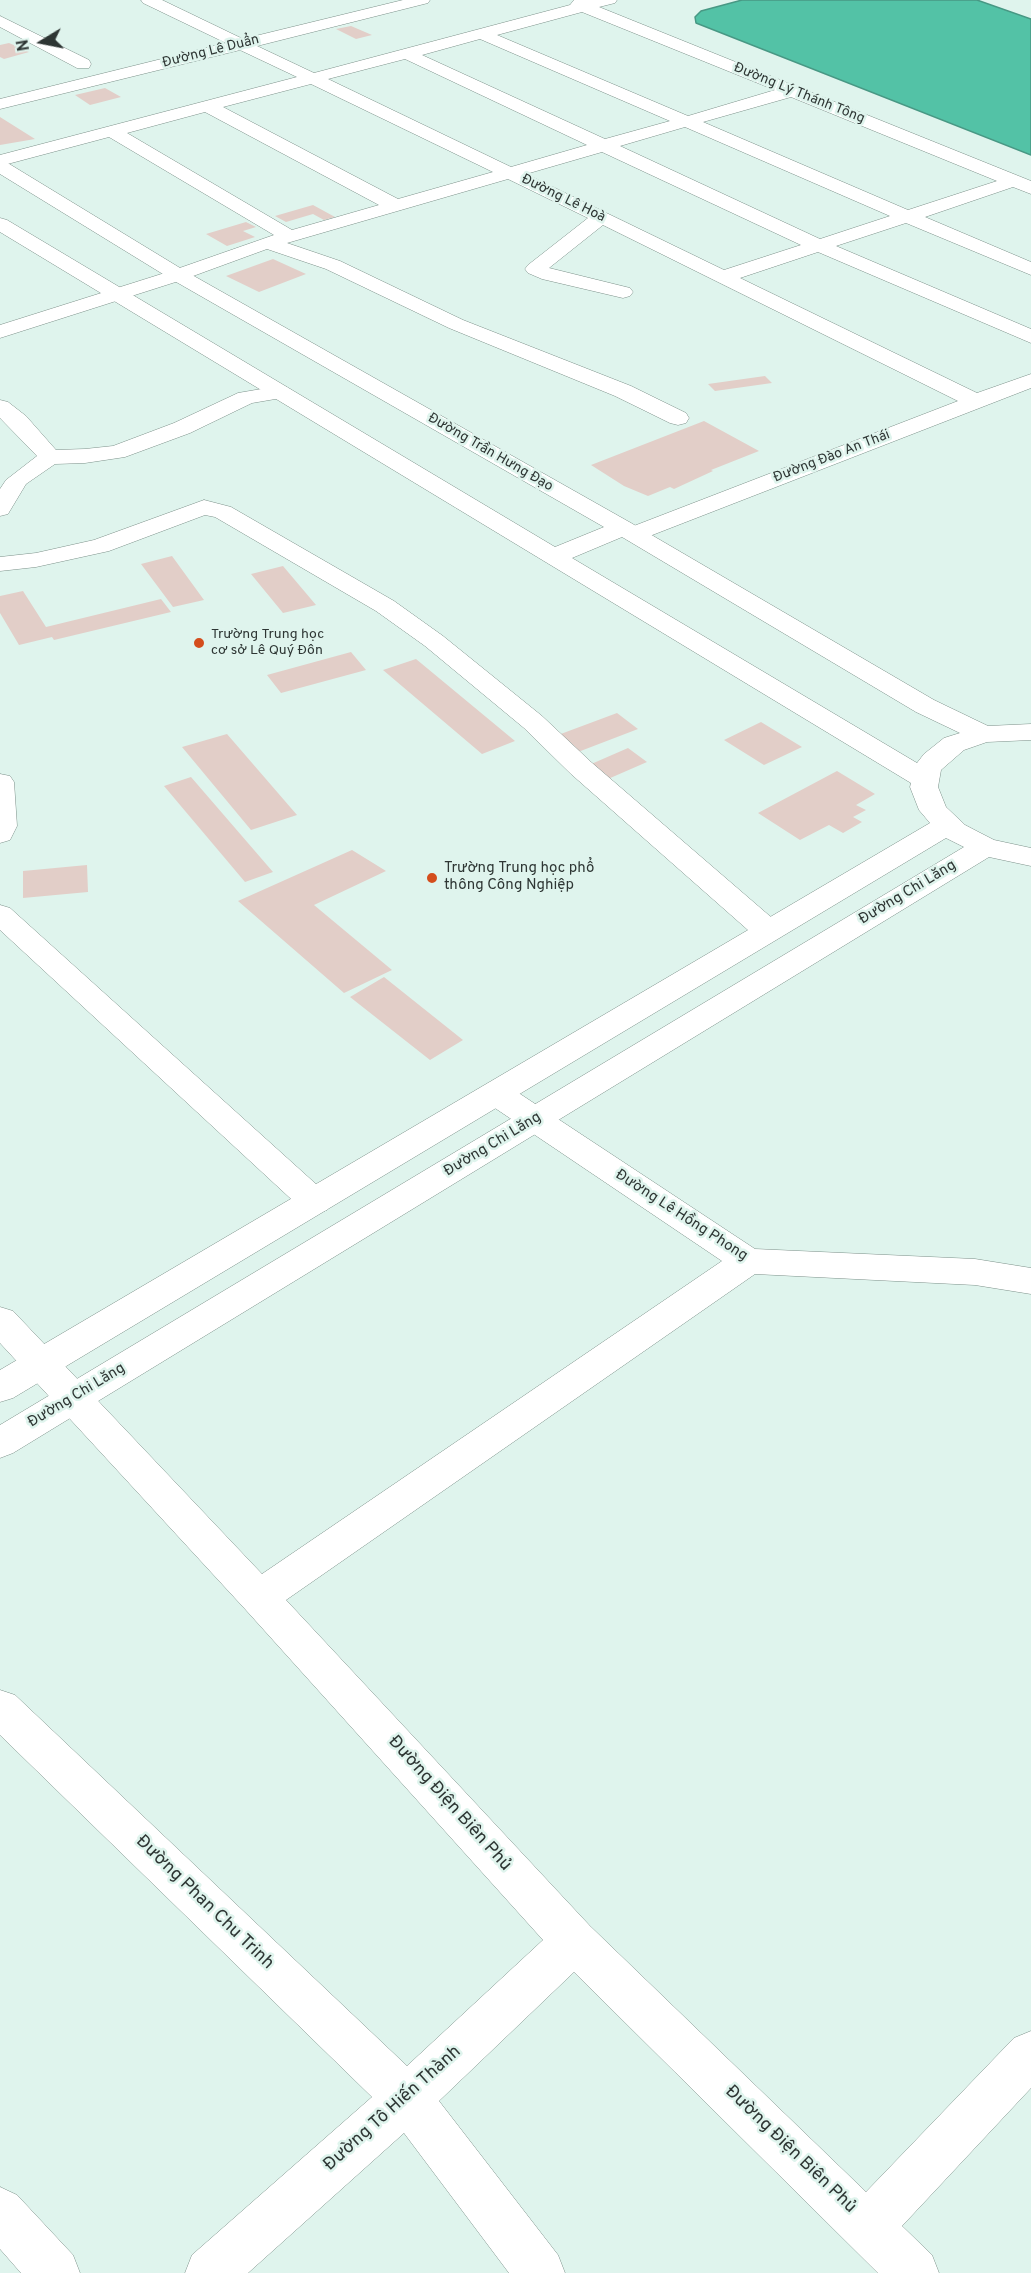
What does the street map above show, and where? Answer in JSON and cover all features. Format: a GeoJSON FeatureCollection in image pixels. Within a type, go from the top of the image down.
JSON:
{"type":"FeatureCollection","features":[{"type":"Feature","properties":{"kind":"street","name":"Đường Lê Hoà"},"geometry":{"type":"LineString","coordinates":[[148,0],[215,33],[239,36],[312,78],[975,401]]}},
{"type":"Feature","properties":{"kind":"street"},"geometry":{"type":"LineString","coordinates":[[303,13],[357,0]]}},
{"type":"Feature","properties":{"kind":"street","name":"Đường Lê Duẩn"},"geometry":{"type":"LineString","coordinates":[[0,104],[239,36],[422,0]]}},
{"type":"Feature","properties":{"kind":"street","name":"Đường Lý Thánh Tông"},"geometry":{"type":"LineString","coordinates":[[567,0],[1022,184]]}},
{"type":"Feature","properties":{"kind":"street"},"geometry":{"type":"LineString","coordinates":[[0,161],[609,0]]}},
{"type":"Feature","properties":{"kind":"street"},"geometry":{"type":"LineString","coordinates":[[0,21],[89,63],[62,69]]}},
{"type":"Feature","properties":{"kind":"street","name":"Đường Lê Duẩn"},"geometry":{"type":"LineString","coordinates":[[193,38],[215,33]]}},
{"type":"Feature","properties":{"kind":"street"},"geometry":{"type":"LineString","coordinates":[[482,34],[1031,269]]}},
{"type":"Feature","properties":{"kind":"street"},"geometry":{"type":"LineString","coordinates":[[407,54],[818,245],[1031,337]]}},
{"type":"Feature","properties":{"kind":"street"},"geometry":{"type":"LineString","coordinates":[[0,332],[178,275],[267,243],[792,91]]}},
{"type":"Feature","properties":{"kind":"street"},"geometry":{"type":"LineString","coordinates":[[207,106],[396,206]]}},
{"type":"Feature","properties":{"kind":"street"},"geometry":{"type":"LineString","coordinates":[[111,132],[291,237]]}},
{"type":"Feature","properties":{"kind":"street","name":"Đường Trần Hưng Đạo"},"geometry":{"type":"LineString","coordinates":[[0,166],[178,275],[628,531],[925,706],[984,734]]}},
{"type":"Feature","properties":{"kind":"street"},"geometry":{"type":"LineString","coordinates":[[722,277],[906,216],[1022,184]]}},
{"type":"Feature","properties":{"kind":"street"},"geometry":{"type":"LineString","coordinates":[[601,217],[535,269],[549,275],[623,292]]}},
{"type":"Feature","properties":{"kind":"street"},"geometry":{"type":"LineString","coordinates":[[0,224],[924,779]]}},
{"type":"Feature","properties":{"kind":"street"},"geometry":{"type":"LineString","coordinates":[[267,243],[333,265],[456,324],[623,392],[678,418]]}},
{"type":"Feature","properties":{"kind":"street"},"geometry":{"type":"LineString","coordinates":[[324,378],[346,370]]}},
{"type":"Feature","properties":{"kind":"street","name":"Đường Đào An Thái"},"geometry":{"type":"LineString","coordinates":[[552,557],[628,531],[1031,380]]}},
{"type":"Feature","properties":{"kind":"street"},"geometry":{"type":"LineString","coordinates":[[0,509],[9,483],[50,457],[117,452],[182,428],[246,399],[302,385]]}},
{"type":"Feature","properties":{"kind":"street"},"geometry":{"type":"LineString","coordinates":[[0,407],[18,421],[50,457]]}},
{"type":"Feature","properties":{"kind":"street"},"geometry":{"type":"LineString","coordinates":[[0,564],[36,560],[101,546],[204,507],[223,512],[385,606],[435,642],[533,722],[581,768],[768,931]]}},
{"type":"Feature","properties":{"kind":"street"},"geometry":{"type":"LineString","coordinates":[[1031,732],[984,734],[954,744],[942,751],[927,769],[924,779],[928,803],[947,825],[985,847],[1031,857]]}},
{"type":"Feature","properties":{"kind":"street"},"geometry":{"type":"LineString","coordinates":[[0,782],[3,826],[0,834]]}},
{"type":"Feature","properties":{"kind":"street"},"geometry":{"type":"LineString","coordinates":[[0,1388],[947,825]]}},
{"type":"Feature","properties":{"kind":"street","name":"Đường Chi Lăng"},"geometry":{"type":"LineString","coordinates":[[0,1443],[985,847]]}},
{"type":"Feature","properties":{"kind":"street"},"geometry":{"type":"LineString","coordinates":[[0,914],[315,1202]]}},
{"type":"Feature","properties":{"kind":"street","name":"Đường Lê Hồng Phong"},"geometry":{"type":"LineString","coordinates":[[497,1094],[748,1261],[975,1272],[1031,1281]]}},
{"type":"Feature","properties":{"kind":"street"},"geometry":{"type":"LineString","coordinates":[[259,1597],[748,1261]]}},
{"type":"Feature","properties":{"kind":"street","name":"Đường Điện Biên Phủ"},"geometry":{"type":"LineString","coordinates":[[0,1320],[259,1597],[574,1941],[914,2273]]}},
{"type":"Feature","properties":{"kind":"street","name":"Đường Phan Chu Trinh"},"geometry":{"type":"LineString","coordinates":[[0,1708],[407,2098],[540,2273]]}},
{"type":"Feature","properties":{"kind":"street","name":"Đường Tô Hiến Thành"},"geometry":{"type":"LineString","coordinates":[[210,2273],[407,2098],[574,1941]]}},
{"type":"Feature","properties":{"kind":"street"},"geometry":{"type":"LineString","coordinates":[[868,2226],[1031,2054]]}},
{"type":"Feature","properties":{"kind":"street"},"geometry":{"type":"LineString","coordinates":[[0,2212],[55,2273]]}},
{"type":"Feature","properties":{"kind":"shaded area"},"geometry":{"type":"Polygon","coordinates":[[[742,0],[977,0],[1031,19],[1031,155],[696,23],[695,17],[701,11],[742,0]]]}},
{"type":"Feature","properties":{"kind":"building"},"geometry":{"type":"Polygon","coordinates":[[[351,26],[372,35],[356,39],[336,29],[351,26]]]}},
{"type":"Feature","properties":{"kind":"building"},"geometry":{"type":"Polygon","coordinates":[[[9,43],[29,52],[4,59],[0,57],[0,45],[9,43]]]}},
{"type":"Feature","properties":{"kind":"building"},"geometry":{"type":"Polygon","coordinates":[[[105,88],[121,97],[90,105],[75,95],[105,88]]]}},
{"type":"Feature","properties":{"kind":"building"},"geometry":{"type":"Polygon","coordinates":[[[0,117],[35,139],[0,145],[0,117]]]}},
{"type":"Feature","properties":{"kind":"building"},"geometry":{"type":"Polygon","coordinates":[[[313,205],[335,217],[324,220],[313,214],[286,222],[275,216],[313,205]]]}},
{"type":"Feature","properties":{"kind":"building"},"geometry":{"type":"Polygon","coordinates":[[[246,222],[256,227],[243,231],[255,237],[227,246],[206,234],[246,222]]]}},
{"type":"Feature","properties":{"kind":"building"},"geometry":{"type":"Polygon","coordinates":[[[273,259],[306,274],[259,292],[226,276],[273,259]]]}},
{"type":"Feature","properties":{"kind":"building"},"geometry":{"type":"Polygon","coordinates":[[[765,376],[772,383],[715,391],[708,384],[765,376]]]}},
{"type":"Feature","properties":{"kind":"building"},"geometry":{"type":"Polygon","coordinates":[[[704,421],[759,451],[711,470],[713,471],[674,489],[670,487],[648,496],[624,486],[591,465],[704,421]]]}},
{"type":"Feature","properties":{"kind":"building"},"geometry":{"type":"Polygon","coordinates":[[[172,556],[204,600],[173,607],[141,564],[172,556]]]}},
{"type":"Feature","properties":{"kind":"building"},"geometry":{"type":"Polygon","coordinates":[[[283,566],[316,605],[283,613],[251,574],[283,566]]]}},
{"type":"Feature","properties":{"kind":"building"},"geometry":{"type":"Polygon","coordinates":[[[23,591],[46,627],[161,599],[171,612],[54,640],[52,637],[19,645],[0,613],[0,596],[23,591]]]}},
{"type":"Feature","properties":{"kind":"building"},"geometry":{"type":"Polygon","coordinates":[[[351,652],[366,670],[281,693],[267,675],[351,652]]]}},
{"type":"Feature","properties":{"kind":"building"},"geometry":{"type":"Polygon","coordinates":[[[416,659],[515,741],[482,754],[383,670],[416,659]]]}},
{"type":"Feature","properties":{"kind":"building"},"geometry":{"type":"Polygon","coordinates":[[[617,713],[638,729],[578,752],[558,735],[617,713]]]}},
{"type":"Feature","properties":{"kind":"building"},"geometry":{"type":"Polygon","coordinates":[[[761,722],[802,747],[764,765],[724,740],[761,722]]]}},
{"type":"Feature","properties":{"kind":"building"},"geometry":{"type":"Polygon","coordinates":[[[227,734],[297,815],[251,830],[182,747],[227,734]]]}},
{"type":"Feature","properties":{"kind":"building"},"geometry":{"type":"Polygon","coordinates":[[[628,748],[647,762],[608,779],[589,765],[628,748]]]}},
{"type":"Feature","properties":{"kind":"building"},"geometry":{"type":"Polygon","coordinates":[[[837,771],[875,794],[856,805],[866,810],[853,817],[862,822],[843,833],[829,825],[800,840],[758,813],[837,771]]]}},
{"type":"Feature","properties":{"kind":"building"},"geometry":{"type":"Polygon","coordinates":[[[191,777],[273,872],[245,882],[164,786],[191,777]]]}},
{"type":"Feature","properties":{"kind":"building"},"geometry":{"type":"Polygon","coordinates":[[[352,850],[386,871],[314,905],[392,970],[344,993],[238,901],[352,850]]]}},
{"type":"Feature","properties":{"kind":"building"},"geometry":{"type":"Polygon","coordinates":[[[87,865],[88,892],[23,898],[23,871],[87,865]]]}},
{"type":"Feature","properties":{"kind":"building"},"geometry":{"type":"Polygon","coordinates":[[[384,977],[463,1040],[430,1060],[350,997],[384,977]]]}},
{"type":"Feature","properties":{"kind":"place","name":"Trường Trung học cơ sở Lê Quý Đôn"},"geometry":{"type":"Point","coordinates":[199,643]}},
{"type":"Feature","properties":{"kind":"place","name":"Trường Trung học phổ thông Công Nghiệp"},"geometry":{"type":"Point","coordinates":[432,878]}}]}
